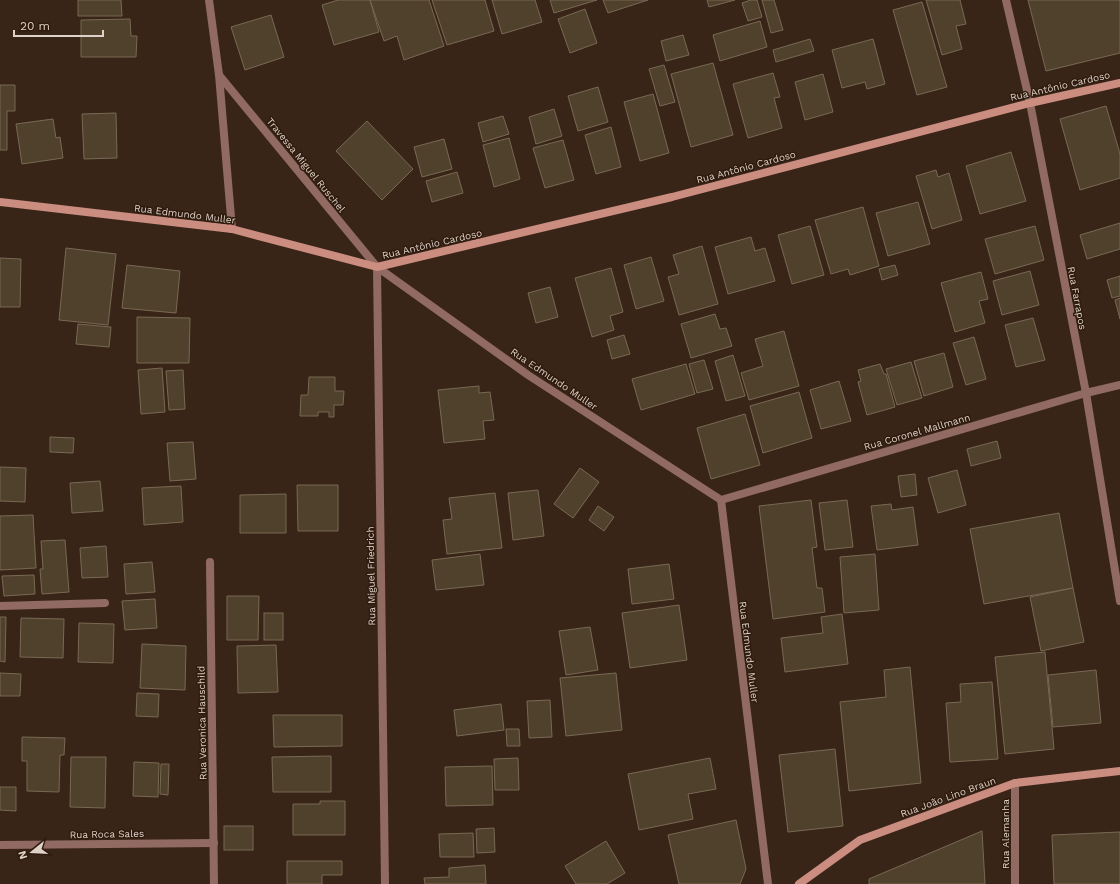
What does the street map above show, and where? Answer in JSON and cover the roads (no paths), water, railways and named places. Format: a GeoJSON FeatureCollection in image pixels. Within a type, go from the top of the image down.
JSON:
{"type":"FeatureCollection","features":[{"type":"Feature","properties":{"kind":"street"},"geometry":{"type":"LineString","coordinates":[[209,0],[219,74],[232,229]]}},
{"type":"Feature","properties":{"kind":"street","name":"Rua Farrapos"},"geometry":{"type":"LineString","coordinates":[[1006,0],[1030,103],[1086,393],[1120,601]]}},
{"type":"Feature","properties":{"kind":"street","name":"Travessa Miguel Ruschel"},"geometry":{"type":"LineString","coordinates":[[219,74],[377,267]]}},
{"type":"Feature","properties":{"kind":"street","name":"Rua Antônio Cardoso"},"geometry":{"type":"LineString","coordinates":[[377,267],[672,197],[1030,103],[1120,83]]}},
{"type":"Feature","properties":{"kind":"street","name":"Rua Edmundo Muller"},"geometry":{"type":"LineString","coordinates":[[0,202],[232,229],[377,267],[528,375],[720,500],[768,884]]}},
{"type":"Feature","properties":{"kind":"street","name":"Rua Miguel Friedrich"},"geometry":{"type":"LineString","coordinates":[[377,267],[385,884]]}},
{"type":"Feature","properties":{"kind":"street","name":"Rua Coronel Mallmann"},"geometry":{"type":"LineString","coordinates":[[720,500],[1086,393],[1120,385]]}},
{"type":"Feature","properties":{"kind":"street","name":"Rua Veronica Hauschild"},"geometry":{"type":"LineString","coordinates":[[210,562],[214,884]]}},
{"type":"Feature","properties":{"kind":"street"},"geometry":{"type":"LineString","coordinates":[[0,606],[105,603]]}},
{"type":"Feature","properties":{"kind":"street","name":"Rua João Lino Braun"},"geometry":{"type":"LineString","coordinates":[[799,884],[860,840],[1015,784],[1120,771]]}},
{"type":"Feature","properties":{"kind":"street","name":"Rua Alemanha"},"geometry":{"type":"LineString","coordinates":[[1015,784],[1015,884]]}},
{"type":"Feature","properties":{"kind":"street","name":"Rua Roca Sales"},"geometry":{"type":"LineString","coordinates":[[0,845],[214,843]]}}]}
